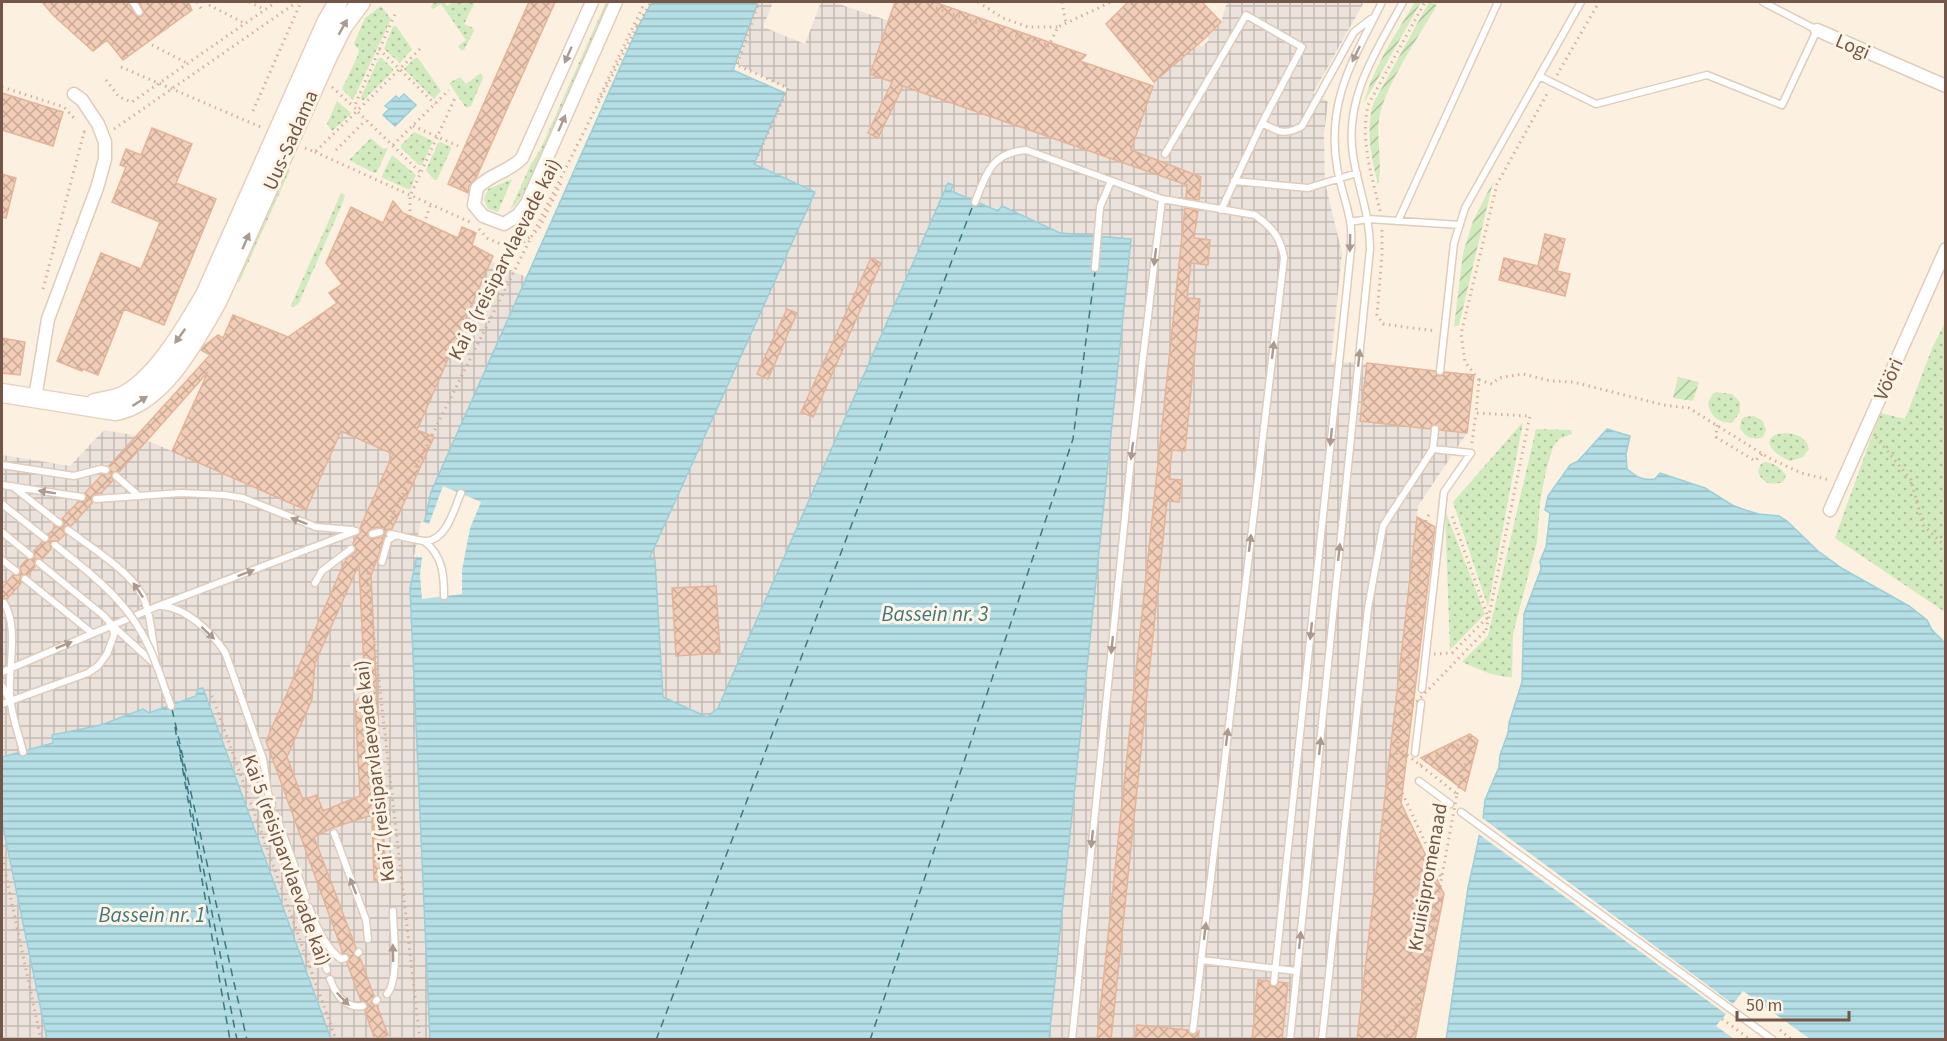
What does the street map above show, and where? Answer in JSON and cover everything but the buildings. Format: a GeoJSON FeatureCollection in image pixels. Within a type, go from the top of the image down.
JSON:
{"type":"FeatureCollection","features":[{"type":"Feature","properties":{"kind":"street","name":"Uus-Sadama"},"geometry":{"type":"LineString","coordinates":[[84,405],[118,398],[131,390],[166,355],[186,328],[205,295],[326,23],[338,2]]}},
{"type":"Feature","properties":{"kind":"street","name":"Uus-Sadama"},"geometry":{"type":"LineString","coordinates":[[2,393],[115,411],[139,404],[153,392],[202,329],[227,284],[328,56],[343,26],[361,2]]}},
{"type":"Feature","properties":{"kind":"street"},"geometry":{"type":"LineString","coordinates":[[592,2],[522,158],[514,167],[490,177],[477,188],[474,205],[483,216],[504,224],[518,215],[526,203],[616,2]]}},
{"type":"Feature","properties":{"kind":"street","name":"Logi"},"geometry":{"type":"LineString","coordinates":[[1817,30],[1946,86]]}},
{"type":"Feature","properties":{"kind":"street"},"geometry":{"type":"LineString","coordinates":[[35,398],[48,319],[97,188],[105,159],[104,136],[82,100],[74,94]]}},
{"type":"Feature","properties":{"kind":"street","name":"Vööri"},"geometry":{"type":"LineString","coordinates":[[1830,510],[1946,249]]}},
{"type":"Feature","properties":{"kind":"street"},"geometry":{"type":"LineString","coordinates":[[222,257],[222,272],[227,284]]}},
{"type":"Feature","properties":{"kind":"lane"},"geometry":{"type":"LineString","coordinates":[[133,2],[139,12]]}},
{"type":"Feature","properties":{"kind":"lane"},"geometry":{"type":"LineString","coordinates":[[1274,982],[1350,261],[1350,222],[1334,141],[1335,110],[1344,79],[1382,2]]}},
{"type":"Feature","properties":{"kind":"lane"},"geometry":{"type":"LineString","coordinates":[[1290,1040],[1370,249],[1368,219],[1351,144],[1353,109],[1364,73],[1403,2]]}},
{"type":"Feature","properties":{"kind":"lane"},"geometry":{"type":"LineString","coordinates":[[1398,221],[1498,2]]}},
{"type":"Feature","properties":{"kind":"lane"},"geometry":{"type":"LineString","coordinates":[[1440,371],[1454,243],[1465,208],[1581,2]]}},
{"type":"Feature","properties":{"kind":"lane","name":"Logi"},"geometry":{"type":"LineString","coordinates":[[1763,2],[1817,30]]}},
{"type":"Feature","properties":{"kind":"lane"},"geometry":{"type":"LineString","coordinates":[[1164,154],[1246,15],[1302,48],[1262,123],[1221,210]]}},
{"type":"Feature","properties":{"kind":"lane"},"geometry":{"type":"LineString","coordinates":[[1262,123],[1278,131],[1291,133],[1302,126],[1354,33],[1374,17]]}},
{"type":"Feature","properties":{"kind":"lane"},"geometry":{"type":"LineString","coordinates":[[1539,76],[1596,104],[1707,75],[1782,105],[1817,30]]}},
{"type":"Feature","properties":{"kind":"lane"},"geometry":{"type":"LineString","coordinates":[[975,202],[987,174],[997,160],[1010,151],[1026,150],[1162,199],[1255,215],[1276,234],[1282,246],[1284,258],[1193,1030]]}},
{"type":"Feature","properties":{"kind":"lane"},"geometry":{"type":"LineString","coordinates":[[1233,181],[1308,188],[1357,173]]}},
{"type":"Feature","properties":{"kind":"lane"},"geometry":{"type":"LineString","coordinates":[[1095,268],[1100,207],[1111,181]]}},
{"type":"Feature","properties":{"kind":"lane"},"geometry":{"type":"LineString","coordinates":[[1072,1040],[1131,458],[1162,199]]}},
{"type":"Feature","properties":{"kind":"lane"},"geometry":{"type":"LineString","coordinates":[[1350,222],[1368,219],[1460,225]]}},
{"type":"Feature","properties":{"kind":"lane"},"geometry":{"type":"LineString","coordinates":[[1322,1040],[1368,608],[1383,526],[1433,449],[1435,429]]}},
{"type":"Feature","properties":{"kind":"lane"},"geometry":{"type":"LineString","coordinates":[[1422,689],[1444,492],[1471,453],[1433,449]]}},
{"type":"Feature","properties":{"kind":"lane"},"geometry":{"type":"LineString","coordinates":[[2,465],[74,476],[101,469],[106,470]]}},
{"type":"Feature","properties":{"kind":"lane"},"geometry":{"type":"LineString","coordinates":[[116,476],[139,496]]}},
{"type":"Feature","properties":{"kind":"lane"},"geometry":{"type":"LineString","coordinates":[[2,485],[82,497]]}},
{"type":"Feature","properties":{"kind":"lane"},"geometry":{"type":"LineString","coordinates":[[11,486],[59,523]]}},
{"type":"Feature","properties":{"kind":"lane"},"geometry":{"type":"LineString","coordinates":[[2,672],[158,606],[357,530],[316,527],[234,496],[197,492],[96,499]]}},
{"type":"Feature","properties":{"kind":"lane"},"geometry":{"type":"LineString","coordinates":[[425,542],[435,538],[444,530],[461,493]]}},
{"type":"Feature","properties":{"kind":"lane"},"geometry":{"type":"LineString","coordinates":[[2,504],[45,538]]}},
{"type":"Feature","properties":{"kind":"lane"},"geometry":{"type":"LineString","coordinates":[[68,530],[132,582],[143,597],[157,666],[171,706]]}},
{"type":"Feature","properties":{"kind":"lane"},"geometry":{"type":"LineString","coordinates":[[2,532],[30,555]]}},
{"type":"Feature","properties":{"kind":"lane"},"geometry":{"type":"LineString","coordinates":[[382,562],[388,540],[396,535],[425,542],[431,546],[441,563],[444,596]]}},
{"type":"Feature","properties":{"kind":"lane"},"geometry":{"type":"LineString","coordinates":[[55,545],[107,586],[131,615],[148,644],[168,696]]}},
{"type":"Feature","properties":{"kind":"lane"},"geometry":{"type":"LineString","coordinates":[[315,583],[322,571],[351,549]]}},
{"type":"Feature","properties":{"kind":"lane"},"geometry":{"type":"LineString","coordinates":[[2,560],[16,571]]}},
{"type":"Feature","properties":{"kind":"lane"},"geometry":{"type":"LineString","coordinates":[[39,563],[104,616],[157,666]]}},
{"type":"Feature","properties":{"kind":"lane"},"geometry":{"type":"LineString","coordinates":[[25,579],[92,633]]}},
{"type":"Feature","properties":{"kind":"lane"},"geometry":{"type":"LineString","coordinates":[[4,603],[10,622],[11,702],[23,752]]}},
{"type":"Feature","properties":{"kind":"lane"},"geometry":{"type":"LineString","coordinates":[[158,606],[170,607],[188,616],[225,652],[263,759],[272,805]]}},
{"type":"Feature","properties":{"kind":"lane"},"geometry":{"type":"LineString","coordinates":[[2,704],[93,670],[107,654],[114,635],[112,625]]}},
{"type":"Feature","properties":{"kind":"lane"},"geometry":{"type":"LineString","coordinates":[[2,686],[11,702]]}},
{"type":"Feature","properties":{"kind":"lane"},"geometry":{"type":"LineString","coordinates":[[1415,753],[1421,704]]}},
{"type":"Feature","properties":{"kind":"lane"},"geometry":{"type":"LineString","coordinates":[[1419,782],[1450,804]]}},
{"type":"Feature","properties":{"kind":"lane"},"geometry":{"type":"LineString","coordinates":[[1461,812],[1773,1040]]}},
{"type":"Feature","properties":{"kind":"lane"},"geometry":{"type":"LineString","coordinates":[[276,815],[306,897]]}},
{"type":"Feature","properties":{"kind":"lane"},"geometry":{"type":"LineString","coordinates":[[334,832],[366,920],[368,939]]}},
{"type":"Feature","properties":{"kind":"lane"},"geometry":{"type":"LineString","coordinates":[[309,907],[338,957],[345,958]]}},
{"type":"Feature","properties":{"kind":"lane"},"geometry":{"type":"LineString","coordinates":[[387,994],[394,977],[393,911]]}},
{"type":"Feature","properties":{"kind":"lane"},"geometry":{"type":"LineString","coordinates":[[314,919],[319,948],[327,970]]}},
{"type":"Feature","properties":{"kind":"lane"},"geometry":{"type":"LineString","coordinates":[[1201,960],[1296,971]]}},
{"type":"Feature","properties":{"kind":"lane"},"geometry":{"type":"LineString","coordinates":[[330,979],[336,992],[345,1003],[350,1007],[363,1006]]}},
{"type":"Feature","properties":{"kind":"path"},"geometry":{"type":"LineString","coordinates":[[197,2],[202,10]]}},
{"type":"Feature","properties":{"kind":"path"},"geometry":{"type":"LineString","coordinates":[[249,2],[264,9]]}},
{"type":"Feature","properties":{"kind":"path"},"geometry":{"type":"LineString","coordinates":[[106,80],[119,97],[132,102],[276,2]]}},
{"type":"Feature","properties":{"kind":"path"},"geometry":{"type":"LineString","coordinates":[[104,136],[299,2]]}},
{"type":"Feature","properties":{"kind":"path"},"geometry":{"type":"LineString","coordinates":[[253,111],[299,2]]}},
{"type":"Feature","properties":{"kind":"path","name":"Kai 8 (reisiparvlaevade kai)"},"geometry":{"type":"LineString","coordinates":[[388,525],[651,2]]}},
{"type":"Feature","properties":{"kind":"path"},"geometry":{"type":"LineString","coordinates":[[756,158],[788,88],[738,65],[759,2]]}},
{"type":"Feature","properties":{"kind":"path"},"geometry":{"type":"LineString","coordinates":[[978,2],[1003,18],[1028,27],[1058,27],[1111,2]]}},
{"type":"Feature","properties":{"kind":"path"},"geometry":{"type":"LineString","coordinates":[[1062,2],[1066,24]]}},
{"type":"Feature","properties":{"kind":"path"},"geometry":{"type":"LineString","coordinates":[[1425,2],[1368,105],[1365,120],[1365,145],[1382,220],[1382,255],[1377,315],[1383,324],[1461,334]]}},
{"type":"Feature","properties":{"kind":"path"},"geometry":{"type":"LineString","coordinates":[[1599,2],[1497,184],[1461,334],[1465,363],[1479,380],[1492,384],[1499,378],[1523,374],[1551,381],[1573,382],[1664,405],[1689,408],[1762,454],[1801,472],[1841,483]]}},
{"type":"Feature","properties":{"kind":"path"},"geometry":{"type":"LineString","coordinates":[[208,5],[244,23]]}},
{"type":"Feature","properties":{"kind":"path"},"geometry":{"type":"LineString","coordinates":[[936,8],[1048,46],[1058,27]]}},
{"type":"Feature","properties":{"kind":"path"},"geometry":{"type":"LineString","coordinates":[[354,107],[394,14]]}},
{"type":"Feature","properties":{"kind":"path"},"geometry":{"type":"LineString","coordinates":[[152,45],[187,63]]}},
{"type":"Feature","properties":{"kind":"path"},"geometry":{"type":"LineString","coordinates":[[379,49],[435,104]]}},
{"type":"Feature","properties":{"kind":"path"},"geometry":{"type":"LineString","coordinates":[[315,152],[420,49]]}},
{"type":"Feature","properties":{"kind":"path"},"geometry":{"type":"LineString","coordinates":[[121,67],[262,127]]}},
{"type":"Feature","properties":{"kind":"path"},"geometry":{"type":"LineString","coordinates":[[2,87],[64,107],[74,118]]}},
{"type":"Feature","properties":{"kind":"path"},"geometry":{"type":"LineString","coordinates":[[332,87],[421,173]]}},
{"type":"Feature","properties":{"kind":"path"},"geometry":{"type":"LineString","coordinates":[[393,146],[449,90]]}},
{"type":"Feature","properties":{"kind":"path"},"geometry":{"type":"LineString","coordinates":[[410,217],[410,196],[455,98]]}},
{"type":"Feature","properties":{"kind":"path"},"geometry":{"type":"LineString","coordinates":[[336,150],[366,120]]}},
{"type":"Feature","properties":{"kind":"path"},"geometry":{"type":"LineString","coordinates":[[413,126],[458,146]]}},
{"type":"Feature","properties":{"kind":"path"},"geometry":{"type":"LineString","coordinates":[[43,290],[84,132]]}},
{"type":"Feature","properties":{"kind":"path"},"geometry":{"type":"LineString","coordinates":[[303,147],[410,196]]}},
{"type":"Feature","properties":{"kind":"path"},"geometry":{"type":"LineString","coordinates":[[424,224],[431,205]]}},
{"type":"Feature","properties":{"kind":"path"},"geometry":{"type":"LineString","coordinates":[[1471,453],[1479,380]]}},
{"type":"Feature","properties":{"kind":"path"},"geometry":{"type":"LineString","coordinates":[[1401,718],[1486,630],[1530,416],[1476,413]]}},
{"type":"Feature","properties":{"kind":"path"},"geometry":{"type":"LineString","coordinates":[[1717,425],[1716,437],[1755,460],[1762,454]]}},
{"type":"Feature","properties":{"kind":"path"},"geometry":{"type":"LineString","coordinates":[[1867,426],[1911,480],[1923,525],[1946,547]]}},
{"type":"Feature","properties":{"kind":"path"},"geometry":{"type":"LineString","coordinates":[[1444,492],[1488,617]]}},
{"type":"Feature","properties":{"kind":"path"},"geometry":{"type":"LineString","coordinates":[[1426,519],[1394,775],[1442,879]]}},
{"type":"Feature","properties":{"kind":"path","name":"Kai 7 (reisiparvlaevade kai)"},"geometry":{"type":"LineString","coordinates":[[375,555],[367,576],[420,1040]]}},
{"type":"Feature","properties":{"kind":"path"},"geometry":{"type":"LineString","coordinates":[[1426,654],[1452,653],[1488,617]]}},
{"type":"Feature","properties":{"kind":"path","name":"Kai 5 (reisiparvlaevade kai)"},"geometry":{"type":"LineString","coordinates":[[210,690],[336,1040]]}},
{"type":"Feature","properties":{"kind":"path"},"geometry":{"type":"LineString","coordinates":[[1420,765],[1473,736],[1457,794]]}},
{"type":"Feature","properties":{"kind":"path","name":"Kruiisipromenaad"},"geometry":{"type":"LineString","coordinates":[[1397,747],[1457,794],[1412,1040]]}},
{"type":"Feature","properties":{"kind":"path"},"geometry":{"type":"LineString","coordinates":[[2,857],[40,1040]]}},
{"type":"Feature","properties":{"kind":"path"},"geometry":{"type":"LineString","coordinates":[[1383,1040],[1420,1000]]}},
{"type":"Feature","properties":{"kind":"path"},"geometry":{"type":"LineString","coordinates":[[1722,1019],[1751,1040]]}},
{"type":"Feature","properties":{"kind":"shaded area"},"geometry":{"type":"Polygon","coordinates":[[[758,2],[773,2],[763,27],[805,44],[821,2],[833,2],[889,21],[870,74],[1128,157],[1154,82],[1199,44],[1202,47],[1209,40],[1207,36],[1221,22],[1227,2],[1360,2],[1363,4],[1313,93],[1328,102],[1324,135],[1325,183],[1342,253],[1331,362],[1367,363],[1360,421],[1467,433],[1418,506],[1357,1039],[1048,1039],[1131,239],[1060,233],[1003,206],[998,212],[951,191],[953,185],[948,183],[718,708],[708,717],[663,697],[650,558],[815,192],[754,163],[787,88],[737,64],[758,2]]]}},
{"type":"Feature","properties":{"kind":"shaded area"},"geometry":{"type":"Polygon","coordinates":[[[491,261],[526,277],[431,492],[410,588],[430,1039],[331,1039],[204,689],[196,696],[149,713],[143,709],[101,725],[52,735],[53,744],[48,747],[2,757],[2,455],[70,466],[104,430],[133,435],[172,451],[207,373],[404,459],[491,261]]]}},
{"type":"Feature","properties":{"kind":"shaded area"},"geometry":{"type":"Polygon","coordinates":[[[2,825],[17,897],[48,1039],[2,1039],[2,825]]]}},
{"type":"Feature","properties":{"kind":"green space"},"geometry":{"type":"Polygon","coordinates":[[[433,2],[444,2],[447,6],[453,2],[475,2],[464,24],[473,28],[474,31],[464,50],[458,46],[466,40],[441,4],[431,8],[433,2]]]}},
{"type":"Feature","properties":{"kind":"green space"},"geometry":{"type":"Polygon","coordinates":[[[606,2],[612,2],[533,178],[510,210],[541,148],[606,2]]]}},
{"type":"Feature","properties":{"kind":"green space"},"geometry":{"type":"Polygon","coordinates":[[[1415,2],[1421,2],[1364,103],[1379,64],[1415,2]]]}},
{"type":"Feature","properties":{"kind":"green space"},"geometry":{"type":"Polygon","coordinates":[[[1429,2],[1437,5],[1395,77],[1382,107],[1378,128],[1380,169],[1378,184],[1370,144],[1373,104],[1429,2]]]}},
{"type":"Feature","properties":{"kind":"green space"},"geometry":{"type":"Polygon","coordinates":[[[381,6],[391,19],[353,100],[342,89],[358,55],[359,50],[354,44],[365,18],[381,6]]]}},
{"type":"Feature","properties":{"kind":"green space"},"geometry":{"type":"Polygon","coordinates":[[[393,26],[396,26],[412,49],[400,63],[384,49],[393,26]]]}},
{"type":"Feature","properties":{"kind":"green space"},"geometry":{"type":"Polygon","coordinates":[[[379,58],[382,58],[393,71],[362,100],[361,97],[379,58]]]}},
{"type":"Feature","properties":{"kind":"green space"},"geometry":{"type":"Polygon","coordinates":[[[415,58],[418,58],[441,91],[434,99],[404,69],[415,58]]]}},
{"type":"Feature","properties":{"kind":"green space"},"geometry":{"type":"Polygon","coordinates":[[[481,73],[483,78],[471,106],[466,108],[449,83],[460,77],[466,84],[481,73]]]}},
{"type":"Feature","properties":{"kind":"green space"},"geometry":{"type":"Polygon","coordinates":[[[337,101],[351,113],[332,131],[327,124],[337,101]]]}},
{"type":"Feature","properties":{"kind":"green space"},"geometry":{"type":"Polygon","coordinates":[[[414,132],[433,141],[422,165],[419,165],[401,148],[401,145],[414,132]]]}},
{"type":"Feature","properties":{"kind":"green space"},"geometry":{"type":"Polygon","coordinates":[[[371,138],[383,149],[388,148],[377,172],[374,173],[349,160],[371,138]]]}},
{"type":"Feature","properties":{"kind":"green space"},"geometry":{"type":"Polygon","coordinates":[[[440,142],[451,149],[437,180],[434,180],[426,170],[440,142]]]}},
{"type":"Feature","properties":{"kind":"green space"},"geometry":{"type":"Polygon","coordinates":[[[392,155],[416,175],[410,190],[383,178],[392,155]]]}},
{"type":"Feature","properties":{"kind":"green space"},"geometry":{"type":"Polygon","coordinates":[[[285,167],[290,170],[239,283],[235,278],[285,167]]]}},
{"type":"Feature","properties":{"kind":"green space"},"geometry":{"type":"Polygon","coordinates":[[[512,179],[498,212],[488,209],[484,199],[488,189],[512,179]]]}},
{"type":"Feature","properties":{"kind":"green space"},"geometry":{"type":"Polygon","coordinates":[[[1493,182],[1459,325],[1454,327],[1463,253],[1473,221],[1493,182]]]}},
{"type":"Feature","properties":{"kind":"green space"},"geometry":{"type":"Polygon","coordinates":[[[341,193],[345,195],[343,202],[299,303],[293,308],[292,303],[341,193]]]}},
{"type":"Feature","properties":{"kind":"green space"},"geometry":{"type":"Polygon","coordinates":[[[1945,323],[1945,612],[1835,538],[1880,413],[1905,419],[1933,346],[1945,323]]]}},
{"type":"Feature","properties":{"kind":"green space"},"geometry":{"type":"Polygon","coordinates":[[[1678,377],[1699,382],[1693,401],[1673,398],[1678,377]]]}},
{"type":"Feature","properties":{"kind":"green space"},"geometry":{"type":"Polygon","coordinates":[[[1716,392],[1732,394],[1740,402],[1740,412],[1733,422],[1720,421],[1711,412],[1708,403],[1716,392]]]}},
{"type":"Feature","properties":{"kind":"green space"},"geometry":{"type":"Polygon","coordinates":[[[1754,416],[1763,421],[1766,430],[1763,437],[1756,439],[1744,434],[1740,428],[1744,417],[1754,416]]]}},
{"type":"Feature","properties":{"kind":"green space"},"geometry":{"type":"Polygon","coordinates":[[[1523,422],[1488,607],[1453,502],[1523,422]]]}},
{"type":"Feature","properties":{"kind":"green space"},"geometry":{"type":"Polygon","coordinates":[[[1536,429],[1571,430],[1572,434],[1559,439],[1553,447],[1546,471],[1540,502],[1537,542],[1513,634],[1512,677],[1505,677],[1462,662],[1488,636],[1536,429]]]}},
{"type":"Feature","properties":{"kind":"green space"},"geometry":{"type":"Polygon","coordinates":[[[1785,433],[1797,435],[1806,441],[1809,449],[1803,457],[1790,461],[1772,449],[1769,442],[1772,437],[1785,433]]]}},
{"type":"Feature","properties":{"kind":"green space"},"geometry":{"type":"Polygon","coordinates":[[[1765,462],[1784,472],[1786,475],[1783,482],[1774,484],[1761,478],[1758,471],[1761,464],[1765,462]]]}},
{"type":"Feature","properties":{"kind":"green space"},"geometry":{"type":"Polygon","coordinates":[[[1445,510],[1485,614],[1450,650],[1445,510]]]}},
{"type":"Feature","properties":{"kind":"water","name":"Bassein nr. 3"},"geometry":{"type":"Polygon","coordinates":[[[652,2],[758,2],[733,70],[785,93],[754,164],[815,192],[650,557],[655,560],[663,697],[707,717],[718,708],[948,183],[953,185],[951,191],[998,211],[1002,206],[1060,233],[1131,239],[1049,1039],[430,1040],[410,588],[431,492],[638,27],[652,2]]]}},
{"type":"Feature","properties":{"kind":"water"},"geometry":{"type":"Polygon","coordinates":[[[404,94],[416,105],[395,126],[383,115],[389,109],[385,106],[396,96],[399,99],[404,94]]]}},
{"type":"Feature","properties":{"kind":"water"},"geometry":{"type":"Polygon","coordinates":[[[1607,429],[1630,436],[1626,454],[1627,469],[1637,476],[1643,479],[1655,479],[1660,473],[1705,488],[1732,505],[1745,510],[1779,516],[1818,551],[1843,569],[1909,606],[1927,620],[1932,630],[1946,644],[1945,1039],[1446,1040],[1468,888],[1485,800],[1499,767],[1500,755],[1522,682],[1524,614],[1541,569],[1540,561],[1546,547],[1550,513],[1545,510],[1548,496],[1570,465],[1578,461],[1607,429]]]}},
{"type":"Feature","properties":{"kind":"water","name":"Bassein nr. 1"},"geometry":{"type":"Polygon","coordinates":[[[203,688],[331,1039],[47,1039],[2,822],[2,757],[53,743],[52,735],[101,725],[143,709],[149,713],[196,696],[198,689],[203,688]]]}},
{"type":"Feature","properties":{"kind":"pier"},"geometry":{"type":"Polygon","coordinates":[[[443,486],[481,502],[470,528],[462,570],[462,594],[422,599],[420,575],[422,557],[414,557],[421,521],[429,524],[443,486]]]}},
{"type":"Feature","properties":{"kind":"pier"},"geometry":{"type":"Polygon","coordinates":[[[1481,817],[1733,1004],[1743,991],[1810,1039],[1734,1039],[1716,1026],[1726,1014],[1477,833],[1481,817]]]}},
{"type":"Feature","properties":{"kind":"ferry route"},"geometry":{"type":"LineString","coordinates":[[656,1040],[973,205]]}},
{"type":"Feature","properties":{"kind":"ferry route"},"geometry":{"type":"LineString","coordinates":[[870,1040],[1073,439],[1095,272]]}},
{"type":"Feature","properties":{"kind":"ferry route"},"geometry":{"type":"LineString","coordinates":[[172,709],[247,1040]]}},
{"type":"Feature","properties":{"kind":"ferry route"},"geometry":{"type":"LineString","coordinates":[[175,727],[178,746]]}},
{"type":"Feature","properties":{"kind":"ferry route"},"geometry":{"type":"LineString","coordinates":[[179,745],[237,1040]]}},
{"type":"Feature","properties":{"kind":"ferry route"},"geometry":{"type":"LineString","coordinates":[[180,754],[230,1040]]}}]}
